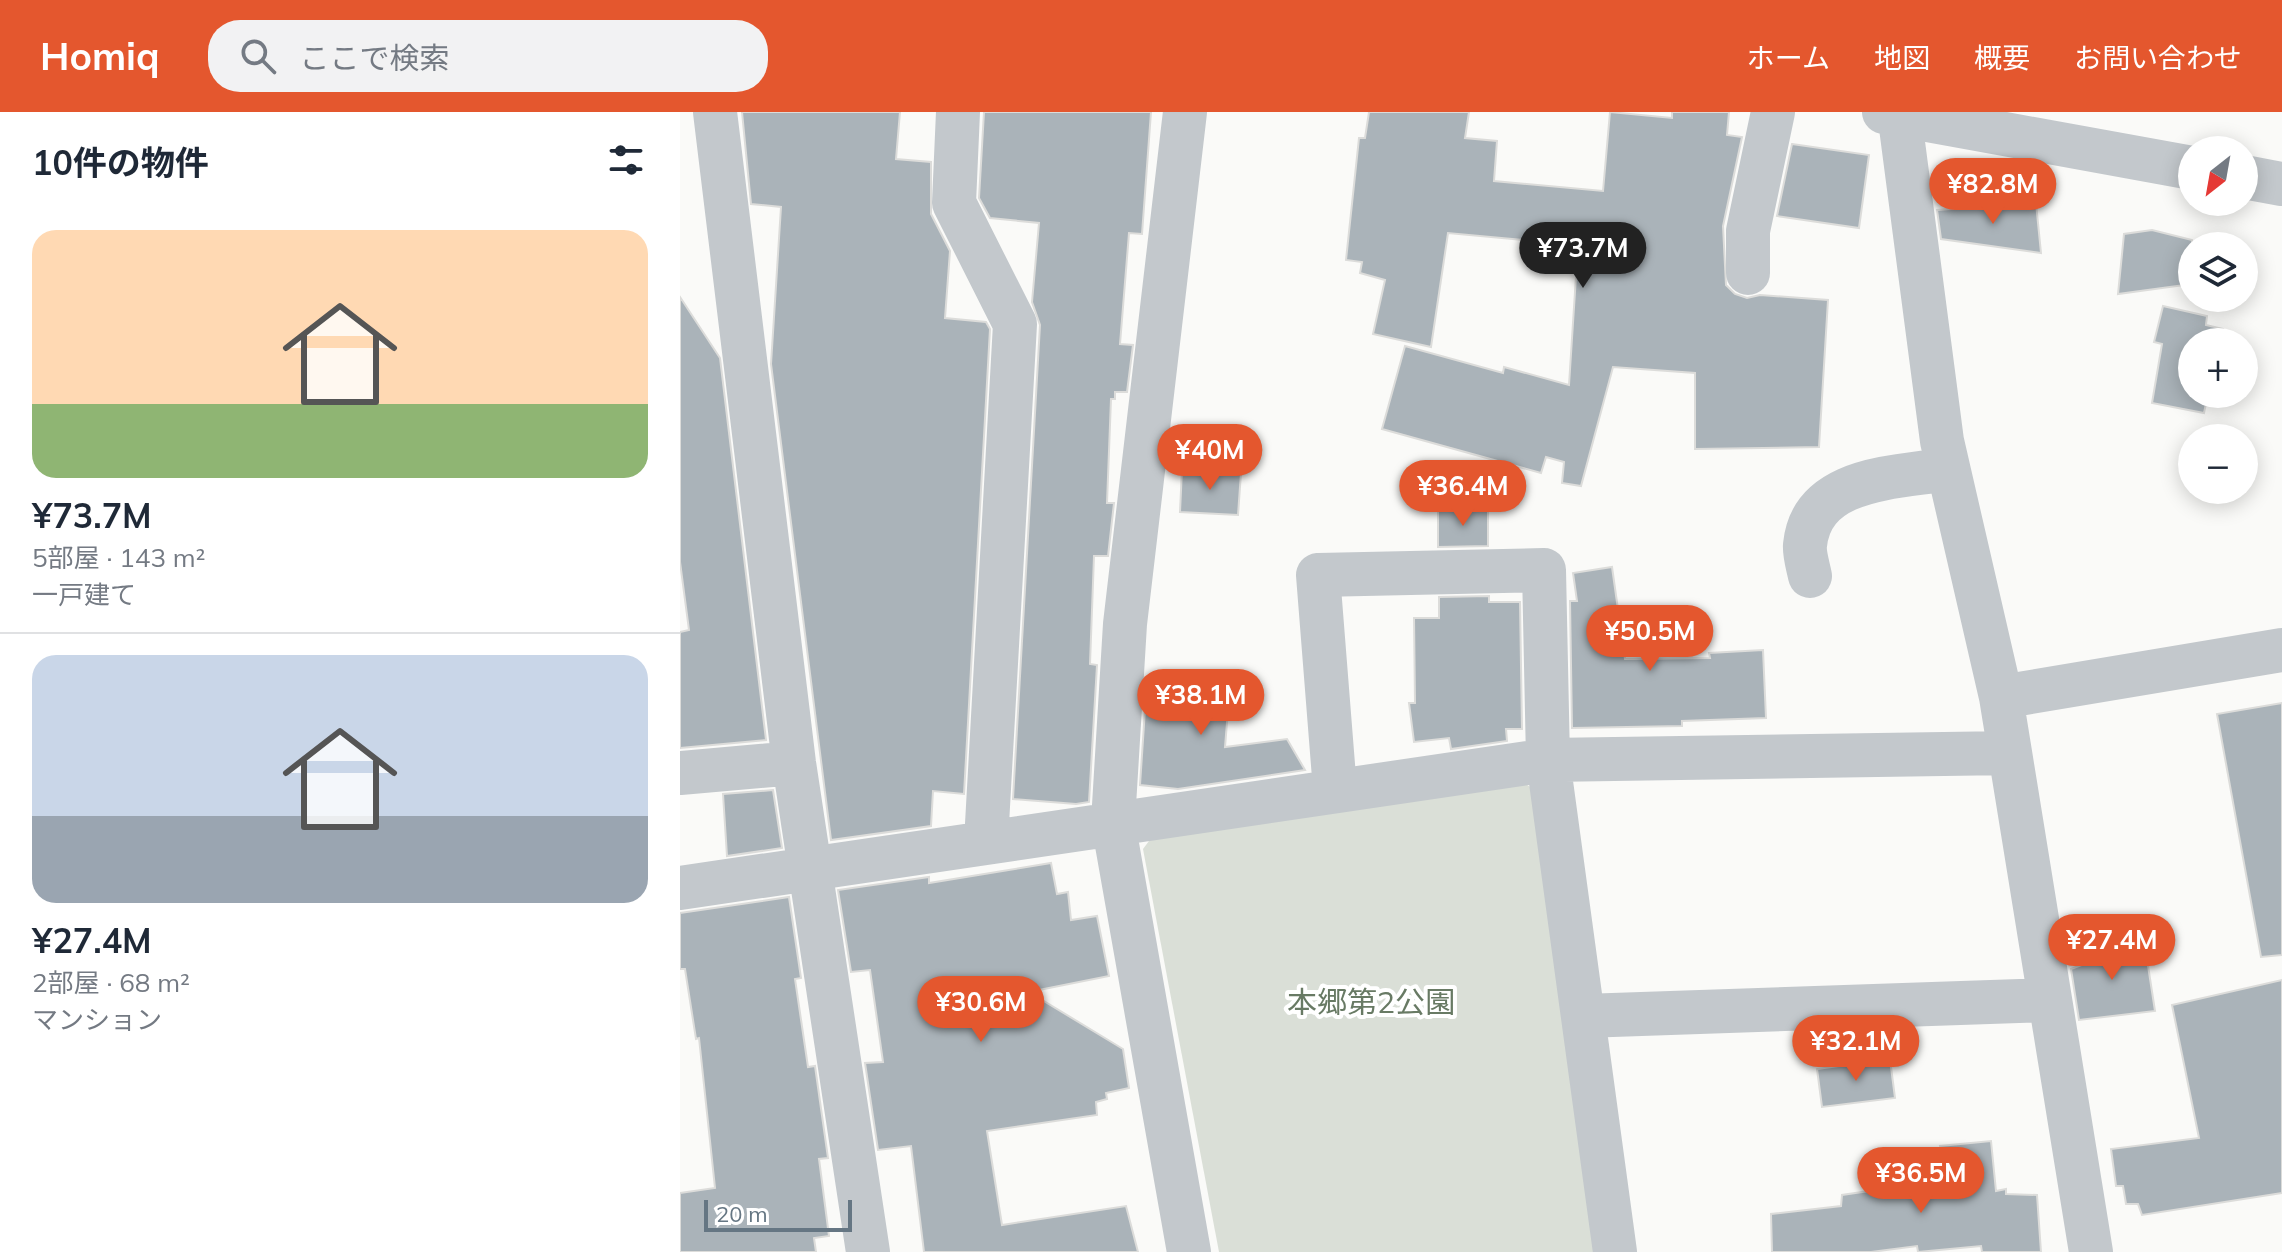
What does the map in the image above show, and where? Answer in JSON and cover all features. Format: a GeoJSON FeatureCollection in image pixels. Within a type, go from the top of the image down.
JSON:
{"type":"FeatureCollection","features":[{"type":"Feature","properties":{"kind":"street"},"geometry":{"type":"LineString","coordinates":[[715,112],[794,763],[868,1252]]}},
{"type":"Feature","properties":{"kind":"street"},"geometry":{"type":"LineString","coordinates":[[958,112],[954,203],[1015,324],[986,842]]}},
{"type":"Feature","properties":{"kind":"street"},"geometry":{"type":"LineString","coordinates":[[1185,112],[1125,624],[1113,822],[1189,1252]]}},
{"type":"Feature","properties":{"kind":"street"},"geometry":{"type":"LineString","coordinates":[[1748,273],[1748,231],[1773,112]]}},
{"type":"Feature","properties":{"kind":"street"},"geometry":{"type":"LineString","coordinates":[[2091,1252],[2001,697],[1948,469],[1894,113],[2178,165]]}},
{"type":"Feature","properties":{"kind":"street"},"geometry":{"type":"LineString","coordinates":[[2258,180],[2282,184]]}},
{"type":"Feature","properties":{"kind":"street"},"geometry":{"type":"LineString","coordinates":[[1810,576],[1805,545],[1817,509],[1851,485],[1948,469]]}},
{"type":"Feature","properties":{"kind":"street"},"geometry":{"type":"LineString","coordinates":[[1335,790],[1318,575],[1544,570],[1548,760],[1615,1252]]}},
{"type":"Feature","properties":{"kind":"street"},"geometry":{"type":"LineString","coordinates":[[2001,697],[2282,650]]}},
{"type":"Feature","properties":{"kind":"street"},"geometry":{"type":"LineString","coordinates":[[680,888],[1548,760],[2010,753]]}},
{"type":"Feature","properties":{"kind":"street"},"geometry":{"type":"LineString","coordinates":[[680,773],[794,763]]}},
{"type":"Feature","properties":{"kind":"street"},"geometry":{"type":"LineString","coordinates":[[1583,1016],[2050,1000]]}},
{"type":"Feature","properties":{"kind":"green space","name":"本郷第2公園"},"geometry":{"type":"Polygon","coordinates":[[[1519,780],[1540,793],[1600,1252],[1219,1252],[1143,849],[1152,837],[1519,780]]]}},
{"type":"Feature","properties":{"kind":"building"},"geometry":{"type":"Polygon","coordinates":[[[742,112],[900,112],[896,159],[931,162],[931,214],[950,251],[945,318],[986,322],[990,329],[964,794],[933,791],[931,826],[831,840],[771,364],[781,207],[751,204],[742,112]]]}},
{"type":"Feature","properties":{"kind":"building"},"geometry":{"type":"Polygon","coordinates":[[[984,112],[1151,112],[1142,234],[1129,233],[1120,344],[1133,345],[1127,392],[1115,392],[1115,399],[1111,399],[1107,503],[1114,503],[1108,556],[1094,556],[1090,664],[1097,665],[1089,802],[1076,804],[1013,799],[1040,325],[1032,302],[1039,223],[990,218],[979,198],[984,112]]]}},
{"type":"Feature","properties":{"kind":"building"},"geometry":{"type":"Polygon","coordinates":[[[1369,112],[1469,112],[1465,138],[1497,141],[1494,181],[1603,191],[1610,112],[1672,118],[1672,112],[1729,112],[1727,135],[1742,137],[1723,226],[1726,285],[1735,294],[1747,298],[1760,295],[1828,300],[1819,447],[1695,449],[1695,373],[1613,367],[1581,486],[1562,483],[1564,462],[1546,457],[1541,473],[1382,429],[1405,346],[1503,373],[1504,367],[1569,385],[1578,245],[1448,233],[1431,347],[1373,334],[1385,280],[1360,273],[1362,262],[1346,260],[1359,138],[1365,138],[1369,112]]]}},
{"type":"Feature","properties":{"kind":"building"},"geometry":{"type":"Polygon","coordinates":[[[1792,144],[1869,155],[1859,228],[1777,216],[1792,144]]]}},
{"type":"Feature","properties":{"kind":"building"},"geometry":{"type":"Polygon","coordinates":[[[2036,203],[2041,253],[1941,239],[1937,210],[2036,203]]]}},
{"type":"Feature","properties":{"kind":"building"},"geometry":{"type":"Polygon","coordinates":[[[2152,230],[2178,236],[2178,286],[2118,294],[2124,234],[2152,230]]]}},
{"type":"Feature","properties":{"kind":"building"},"geometry":{"type":"Polygon","coordinates":[[[680,297],[720,358],[766,740],[680,748],[680,632],[689,630],[680,562],[680,297]]]}},
{"type":"Feature","properties":{"kind":"building"},"geometry":{"type":"Polygon","coordinates":[[[2163,306],[2178,309],[2178,312],[2207,316],[2206,325],[2219,328],[2178,328],[2178,408],[2152,403],[2162,344],[2154,342],[2163,306]]]}},
{"type":"Feature","properties":{"kind":"building"},"geometry":{"type":"Polygon","coordinates":[[[2178,408],[2205,408],[2204,413],[2178,408]]]}},
{"type":"Feature","properties":{"kind":"building"},"geometry":{"type":"Polygon","coordinates":[[[1182,469],[1241,473],[1238,515],[1180,512],[1182,469]]]}},
{"type":"Feature","properties":{"kind":"building"},"geometry":{"type":"Polygon","coordinates":[[[1488,509],[1488,546],[1438,547],[1438,510],[1488,509]]]}},
{"type":"Feature","properties":{"kind":"building"},"geometry":{"type":"Polygon","coordinates":[[[1612,567],[1625,659],[1710,658],[1709,653],[1763,650],[1766,718],[1682,721],[1682,726],[1572,728],[1570,601],[1577,601],[1573,573],[1612,567]]]}},
{"type":"Feature","properties":{"kind":"building"},"geometry":{"type":"Polygon","coordinates":[[[1489,596],[1489,602],[1520,602],[1522,729],[1506,729],[1507,741],[1451,749],[1449,738],[1414,742],[1409,703],[1415,703],[1414,618],[1439,618],[1439,597],[1489,596]]]}},
{"type":"Feature","properties":{"kind":"building"},"geometry":{"type":"Polygon","coordinates":[[[1191,670],[1231,674],[1225,747],[1287,739],[1305,770],[1178,789],[1140,785],[1147,679],[1167,680],[1169,675],[1188,676],[1191,670]]]}},
{"type":"Feature","properties":{"kind":"building"},"geometry":{"type":"Polygon","coordinates":[[[2282,703],[2282,955],[2261,957],[2217,714],[2282,703]]]}},
{"type":"Feature","properties":{"kind":"building"},"geometry":{"type":"Polygon","coordinates":[[[773,790],[782,848],[727,856],[723,794],[773,790]]]}},
{"type":"Feature","properties":{"kind":"building"},"geometry":{"type":"Polygon","coordinates":[[[1051,863],[1057,894],[1068,892],[1071,920],[1097,916],[1109,976],[1029,992],[1123,1049],[1129,1088],[1106,1093],[1107,1099],[1096,1102],[1097,1115],[987,1131],[1002,1225],[1126,1206],[1138,1252],[924,1252],[911,1146],[878,1150],[865,1063],[883,1062],[870,970],[851,972],[838,890],[929,877],[929,883],[1051,863]]]}},
{"type":"Feature","properties":{"kind":"building"},"geometry":{"type":"Polygon","coordinates":[[[789,897],[801,978],[795,979],[808,1067],[815,1066],[828,1158],[819,1159],[829,1236],[814,1238],[816,1252],[680,1252],[680,1193],[715,1188],[699,1038],[696,1039],[685,969],[680,969],[680,913],[789,897]]]}},
{"type":"Feature","properties":{"kind":"building"},"geometry":{"type":"Polygon","coordinates":[[[2116,941],[2119,948],[2145,946],[2155,1011],[2079,1020],[2071,969],[2084,964],[2081,946],[2116,941]]]}},
{"type":"Feature","properties":{"kind":"building"},"geometry":{"type":"Polygon","coordinates":[[[2282,980],[2282,1193],[2142,1215],[2138,1204],[2126,1204],[2123,1186],[2116,1186],[2111,1149],[2199,1138],[2172,1005],[2282,980]]]}},
{"type":"Feature","properties":{"kind":"building"},"geometry":{"type":"Polygon","coordinates":[[[1890,1059],[1895,1098],[1822,1107],[1817,1069],[1890,1059]]]}},
{"type":"Feature","properties":{"kind":"building"},"geometry":{"type":"Polygon","coordinates":[[[1991,1141],[1996,1191],[2006,1189],[2006,1194],[2037,1195],[2041,1252],[1982,1252],[1981,1246],[1918,1252],[1917,1246],[1871,1252],[1772,1252],[1771,1214],[1841,1206],[1842,1195],[1945,1180],[1940,1146],[1991,1141]]]}}]}
